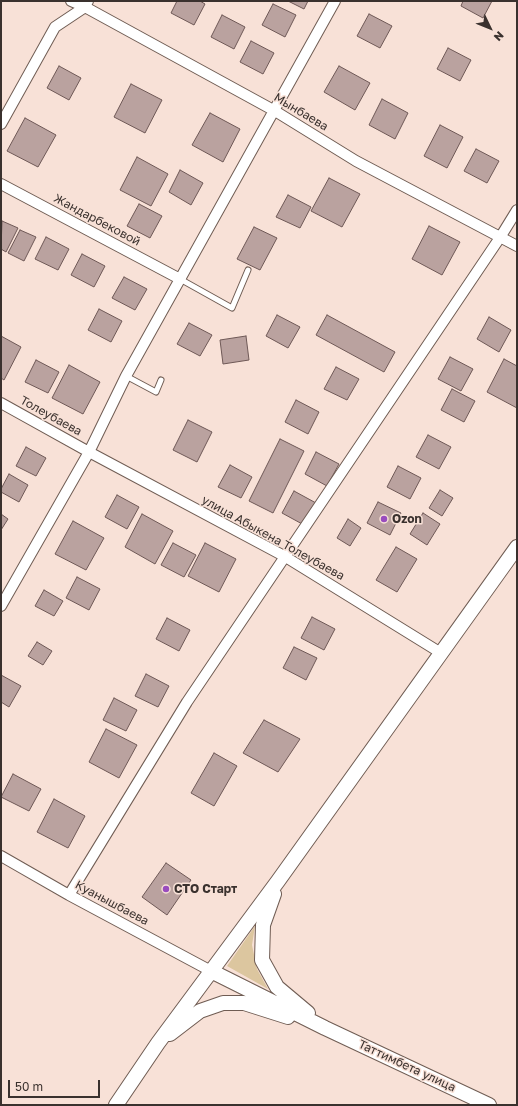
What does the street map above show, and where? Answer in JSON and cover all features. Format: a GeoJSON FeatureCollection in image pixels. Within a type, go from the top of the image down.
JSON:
{"type":"FeatureCollection","features":[{"type":"Feature","properties":{"kind":"main road"},"geometry":{"type":"LineString","coordinates":[[116,1105],[158,1043],[278,881],[517,547]]}},
{"type":"Feature","properties":{"kind":"main road"},"geometry":{"type":"LineString","coordinates":[[278,881],[263,925],[262,960],[277,987],[325,1028]]}},
{"type":"Feature","properties":{"kind":"main road"},"geometry":{"type":"LineString","coordinates":[[211,971],[325,1028]]}},
{"type":"Feature","properties":{"kind":"main road"},"geometry":{"type":"LineString","coordinates":[[158,1043],[200,1011],[224,1004],[244,1003],[325,1028]]}},
{"type":"Feature","properties":{"kind":"main road","name":"Таттимбета улица"},"geometry":{"type":"LineString","coordinates":[[325,1028],[489,1105]]}},
{"type":"Feature","properties":{"kind":"street","name":"Мынбаева"},"geometry":{"type":"LineString","coordinates":[[70,1],[87,4],[274,111],[356,161],[501,236],[517,246]]}},
{"type":"Feature","properties":{"kind":"street"},"geometry":{"type":"LineString","coordinates":[[1,606],[89,452],[126,376],[335,1]]}},
{"type":"Feature","properties":{"kind":"street"},"geometry":{"type":"LineString","coordinates":[[1,124],[55,27],[87,4]]}},
{"type":"Feature","properties":{"kind":"street","name":"Жандарбековой"},"geometry":{"type":"LineString","coordinates":[[1,184],[180,279]]}},
{"type":"Feature","properties":{"kind":"street"},"geometry":{"type":"LineString","coordinates":[[69,895],[187,702],[517,210]]}},
{"type":"Feature","properties":{"kind":"street","name":"Толеубаева"},"geometry":{"type":"LineString","coordinates":[[1,403],[89,452]]}},
{"type":"Feature","properties":{"kind":"street","name":"улица Абыкена Толеубаева"},"geometry":{"type":"LineString","coordinates":[[89,452],[284,556],[441,653]]}},
{"type":"Feature","properties":{"kind":"street","name":"Куанышбаева"},"geometry":{"type":"LineString","coordinates":[[1,856],[69,895],[211,971]]}},
{"type":"Feature","properties":{"kind":"lane"},"geometry":{"type":"LineString","coordinates":[[180,279],[232,308],[248,270]]}},
{"type":"Feature","properties":{"kind":"lane"},"geometry":{"type":"LineString","coordinates":[[126,376],[156,392],[162,380]]}},
{"type":"Feature","properties":{"kind":"shaded area"},"geometry":{"type":"Polygon","coordinates":[[[255,926],[252,945],[257,969],[268,989],[227,966],[255,926]]]}},
{"type":"Feature","properties":{"kind":"building"},"geometry":{"type":"Polygon","coordinates":[[[177,1],[200,1],[205,4],[194,25],[171,13],[177,1]]]}},
{"type":"Feature","properties":{"kind":"building"},"geometry":{"type":"Polygon","coordinates":[[[288,1],[308,1],[304,9],[288,1]]]}},
{"type":"Feature","properties":{"kind":"building"},"geometry":{"type":"Polygon","coordinates":[[[463,1],[492,1],[483,18],[461,6],[463,1]]]}},
{"type":"Feature","properties":{"kind":"building"},"geometry":{"type":"Polygon","coordinates":[[[273,4],[296,15],[285,37],[262,25],[273,4]]]}},
{"type":"Feature","properties":{"kind":"building"},"geometry":{"type":"Polygon","coordinates":[[[369,14],[392,26],[380,48],[357,36],[369,14]]]}},
{"type":"Feature","properties":{"kind":"building"},"geometry":{"type":"Polygon","coordinates":[[[222,15],[245,27],[234,49],[211,37],[222,15]]]}},
{"type":"Feature","properties":{"kind":"building"},"geometry":{"type":"Polygon","coordinates":[[[251,41],[274,53],[263,74],[240,62],[251,41]]]}},
{"type":"Feature","properties":{"kind":"building"},"geometry":{"type":"Polygon","coordinates":[[[448,48],[471,60],[460,81],[437,69],[448,48]]]}},
{"type":"Feature","properties":{"kind":"building"},"geometry":{"type":"Polygon","coordinates":[[[59,66],[81,78],[69,100],[47,88],[59,66]]]}},
{"type":"Feature","properties":{"kind":"building"},"geometry":{"type":"Polygon","coordinates":[[[339,66],[370,83],[355,110],[324,92],[339,66]]]}},
{"type":"Feature","properties":{"kind":"building"},"geometry":{"type":"Polygon","coordinates":[[[131,84],[162,100],[145,133],[114,117],[131,84]]]}},
{"type":"Feature","properties":{"kind":"building"},"geometry":{"type":"Polygon","coordinates":[[[382,99],[408,113],[395,139],[369,125],[382,99]]]}},
{"type":"Feature","properties":{"kind":"building"},"geometry":{"type":"Polygon","coordinates":[[[210,113],[240,129],[223,162],[192,145],[210,113]]]}},
{"type":"Feature","properties":{"kind":"building"},"geometry":{"type":"Polygon","coordinates":[[[25,118],[56,135],[38,167],[7,151],[25,118]]]}},
{"type":"Feature","properties":{"kind":"building"},"geometry":{"type":"Polygon","coordinates":[[[440,125],[463,137],[447,168],[424,156],[440,125]]]}},
{"type":"Feature","properties":{"kind":"building"},"geometry":{"type":"Polygon","coordinates":[[[476,149],[499,161],[487,183],[464,171],[476,149]]]}},
{"type":"Feature","properties":{"kind":"building"},"geometry":{"type":"Polygon","coordinates":[[[137,157],[168,174],[151,206],[120,190],[137,157]]]}},
{"type":"Feature","properties":{"kind":"building"},"geometry":{"type":"Polygon","coordinates":[[[180,170],[203,183],[191,205],[169,192],[180,170]]]}},
{"type":"Feature","properties":{"kind":"building"},"geometry":{"type":"Polygon","coordinates":[[[329,178],[360,194],[342,227],[311,211],[329,178]]]}},
{"type":"Feature","properties":{"kind":"building"},"geometry":{"type":"Polygon","coordinates":[[[288,195],[311,207],[300,228],[276,217],[288,195]]]}},
{"type":"Feature","properties":{"kind":"building"},"geometry":{"type":"Polygon","coordinates":[[[139,204],[162,216],[150,238],[127,226],[139,204]]]}},
{"type":"Feature","properties":{"kind":"building"},"geometry":{"type":"Polygon","coordinates":[[[2,221],[18,228],[6,252],[1,249],[2,221]]]}},
{"type":"Feature","properties":{"kind":"building"},"geometry":{"type":"Polygon","coordinates":[[[429,226],[460,242],[442,275],[412,259],[429,226]]]}},
{"type":"Feature","properties":{"kind":"building"},"geometry":{"type":"Polygon","coordinates":[[[254,227],[277,238],[260,270],[237,259],[254,227]]]}},
{"type":"Feature","properties":{"kind":"building"},"geometry":{"type":"Polygon","coordinates":[[[20,230],[36,237],[24,261],[8,253],[20,230]]]}},
{"type":"Feature","properties":{"kind":"building"},"geometry":{"type":"Polygon","coordinates":[[[46,237],[69,249],[58,270],[35,259],[46,237]]]}},
{"type":"Feature","properties":{"kind":"building"},"geometry":{"type":"Polygon","coordinates":[[[82,254],[105,266],[94,287],[71,275],[82,254]]]}},
{"type":"Feature","properties":{"kind":"building"},"geometry":{"type":"Polygon","coordinates":[[[124,277],[147,289],[135,310],[112,298],[124,277]]]}},
{"type":"Feature","properties":{"kind":"building"},"geometry":{"type":"Polygon","coordinates":[[[99,309],[122,321],[111,342],[88,330],[99,309]]]}},
{"type":"Feature","properties":{"kind":"building"},"geometry":{"type":"Polygon","coordinates":[[[277,315],[300,327],[288,348],[266,336],[277,315]]]}},
{"type":"Feature","properties":{"kind":"building"},"geometry":{"type":"Polygon","coordinates":[[[327,315],[395,352],[384,372],[316,335],[327,315]]]}},
{"type":"Feature","properties":{"kind":"building"},"geometry":{"type":"Polygon","coordinates":[[[489,317],[511,330],[499,352],[477,339],[489,317]]]}},
{"type":"Feature","properties":{"kind":"building"},"geometry":{"type":"Polygon","coordinates":[[[189,323],[212,335],[200,356],[177,344],[189,323]]]}},
{"type":"Feature","properties":{"kind":"building"},"geometry":{"type":"Polygon","coordinates":[[[1,336],[21,347],[4,380],[1,378],[1,336]]]}},
{"type":"Feature","properties":{"kind":"building"},"geometry":{"type":"Polygon","coordinates":[[[246,336],[249,360],[223,364],[220,340],[246,336]]]}},
{"type":"Feature","properties":{"kind":"building"},"geometry":{"type":"Polygon","coordinates":[[[450,357],[473,369],[461,391],[438,379],[450,357]]]}},
{"type":"Feature","properties":{"kind":"building"},"geometry":{"type":"Polygon","coordinates":[[[504,359],[517,366],[517,408],[487,392],[504,359]]]}},
{"type":"Feature","properties":{"kind":"building"},"geometry":{"type":"Polygon","coordinates":[[[36,360],[59,372],[48,393],[25,382],[36,360]]]}},
{"type":"Feature","properties":{"kind":"building"},"geometry":{"type":"Polygon","coordinates":[[[69,365],[100,382],[83,414],[52,398],[69,365]]]}},
{"type":"Feature","properties":{"kind":"building"},"geometry":{"type":"Polygon","coordinates":[[[336,367],[359,379],[347,400],[324,389],[336,367]]]}},
{"type":"Feature","properties":{"kind":"building"},"geometry":{"type":"Polygon","coordinates":[[[452,389],[475,401],[464,422],[441,410],[452,389]]]}},
{"type":"Feature","properties":{"kind":"building"},"geometry":{"type":"Polygon","coordinates":[[[296,400],[319,412],[308,434],[285,422],[296,400]]]}},
{"type":"Feature","properties":{"kind":"building"},"geometry":{"type":"Polygon","coordinates":[[[188,420],[212,432],[197,462],[173,450],[188,420]]]}},
{"type":"Feature","properties":{"kind":"building"},"geometry":{"type":"Polygon","coordinates":[[[428,435],[451,447],[439,469],[416,457],[428,435]]]}},
{"type":"Feature","properties":{"kind":"building"},"geometry":{"type":"Polygon","coordinates":[[[280,439],[304,451],[273,513],[249,501],[280,439]]]}},
{"type":"Feature","properties":{"kind":"building"},"geometry":{"type":"Polygon","coordinates":[[[26,447],[46,458],[36,476],[16,466],[26,447]]]}},
{"type":"Feature","properties":{"kind":"building"},"geometry":{"type":"Polygon","coordinates":[[[316,452],[339,464],[327,486],[305,474],[316,452]]]}},
{"type":"Feature","properties":{"kind":"building"},"geometry":{"type":"Polygon","coordinates":[[[230,465],[252,477],[241,498],[218,487],[230,465]]]}},
{"type":"Feature","properties":{"kind":"building"},"geometry":{"type":"Polygon","coordinates":[[[398,466],[421,478],[410,499],[387,487],[398,466]]]}},
{"type":"Feature","properties":{"kind":"building"},"geometry":{"type":"Polygon","coordinates":[[[9,474],[28,485],[19,502],[1,492],[1,489],[9,474]]]}},
{"type":"Feature","properties":{"kind":"building"},"geometry":{"type":"Polygon","coordinates":[[[440,490],[453,498],[442,516],[429,508],[440,490]]]}},
{"type":"Feature","properties":{"kind":"building"},"geometry":{"type":"Polygon","coordinates":[[[294,491],[316,503],[304,525],[282,513],[294,491]]]}},
{"type":"Feature","properties":{"kind":"building"},"geometry":{"type":"Polygon","coordinates":[[[117,495],[139,507],[127,529],[105,517],[117,495]]]}},
{"type":"Feature","properties":{"kind":"building"},"geometry":{"type":"Polygon","coordinates":[[[378,502],[401,513],[390,535],[367,523],[378,502]]]}},
{"type":"Feature","properties":{"kind":"building"},"geometry":{"type":"Polygon","coordinates":[[[423,513],[440,524],[427,545],[410,534],[423,513]]]}},
{"type":"Feature","properties":{"kind":"building"},"geometry":{"type":"Polygon","coordinates":[[[1,514],[8,519],[1,530],[1,514]]]}},
{"type":"Feature","properties":{"kind":"building"},"geometry":{"type":"Polygon","coordinates":[[[142,514],[173,531],[155,564],[125,547],[142,514]]]}},
{"type":"Feature","properties":{"kind":"building"},"geometry":{"type":"Polygon","coordinates":[[[348,519],[361,528],[350,546],[337,538],[348,519]]]}},
{"type":"Feature","properties":{"kind":"building"},"geometry":{"type":"Polygon","coordinates":[[[73,521],[104,538],[86,570],[55,554],[73,521]]]}},
{"type":"Feature","properties":{"kind":"building"},"geometry":{"type":"Polygon","coordinates":[[[173,543],[196,555],[184,577],[161,565],[173,543]]]}},
{"type":"Feature","properties":{"kind":"building"},"geometry":{"type":"Polygon","coordinates":[[[205,543],[236,559],[219,592],[188,576],[205,543]]]}},
{"type":"Feature","properties":{"kind":"building"},"geometry":{"type":"Polygon","coordinates":[[[396,547],[417,559],[397,592],[376,580],[396,547]]]}},
{"type":"Feature","properties":{"kind":"building"},"geometry":{"type":"Polygon","coordinates":[[[77,577],[100,589],[89,610],[66,598],[77,577]]]}},
{"type":"Feature","properties":{"kind":"building"},"geometry":{"type":"Polygon","coordinates":[[[44,590],[63,601],[54,616],[35,606],[44,590]]]}},
{"type":"Feature","properties":{"kind":"building"},"geometry":{"type":"Polygon","coordinates":[[[312,617],[335,629],[324,650],[301,638],[312,617]]]}},
{"type":"Feature","properties":{"kind":"building"},"geometry":{"type":"Polygon","coordinates":[[[167,618],[190,630],[179,651],[156,639],[167,618]]]}},
{"type":"Feature","properties":{"kind":"building"},"geometry":{"type":"Polygon","coordinates":[[[37,642],[52,651],[43,665],[28,656],[37,642]]]}},
{"type":"Feature","properties":{"kind":"building"},"geometry":{"type":"Polygon","coordinates":[[[294,647],[317,658],[306,680],[283,668],[294,647]]]}},
{"type":"Feature","properties":{"kind":"building"},"geometry":{"type":"Polygon","coordinates":[[[146,674],[169,686],[158,707],[135,696],[146,674]]]}},
{"type":"Feature","properties":{"kind":"building"},"geometry":{"type":"Polygon","coordinates":[[[1,675],[21,686],[9,707],[1,702],[1,675]]]}},
{"type":"Feature","properties":{"kind":"building"},"geometry":{"type":"Polygon","coordinates":[[[114,698],[137,710],[126,731],[103,720],[114,698]]]}},
{"type":"Feature","properties":{"kind":"building"},"geometry":{"type":"Polygon","coordinates":[[[264,720],[300,739],[278,772],[243,753],[264,720]]]}},
{"type":"Feature","properties":{"kind":"building"},"geometry":{"type":"Polygon","coordinates":[[[106,729],[137,745],[119,778],[89,762],[106,729]]]}},
{"type":"Feature","properties":{"kind":"building"},"geometry":{"type":"Polygon","coordinates":[[[214,753],[237,766],[214,806],[191,793],[214,753]]]}},
{"type":"Feature","properties":{"kind":"building"},"geometry":{"type":"Polygon","coordinates":[[[13,774],[41,789],[29,811],[1,797],[13,774]]]}},
{"type":"Feature","properties":{"kind":"building"},"geometry":{"type":"Polygon","coordinates":[[[54,799],[85,816],[68,848],[37,832],[54,799]]]}},
{"type":"Feature","properties":{"kind":"building","name":"СТО Старт"},"geometry":{"type":"Polygon","coordinates":[[[166,863],[191,880],[167,915],[142,897],[166,863]]]}},
{"type":"Feature","properties":{"kind":"place","name":"Ozon"},"geometry":{"type":"Point","coordinates":[384,519]}},
{"type":"Feature","properties":{"kind":"place","name":"СТО Старт"},"geometry":{"type":"Point","coordinates":[166,889]}}]}
